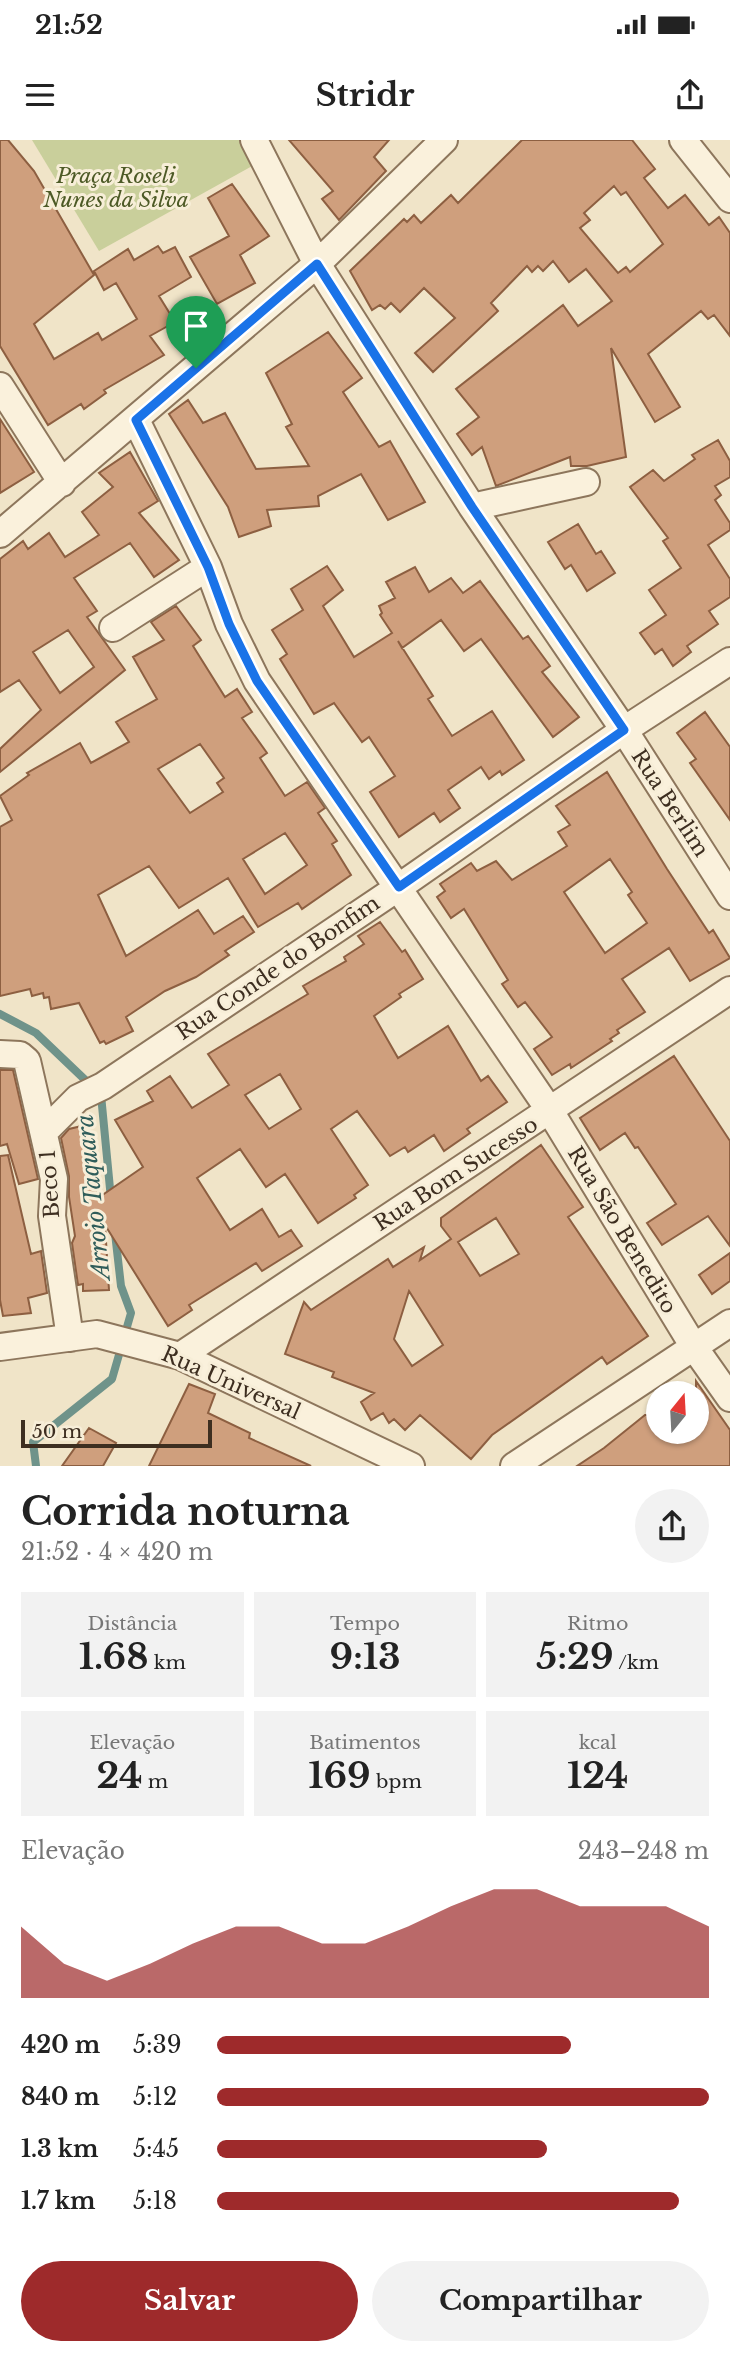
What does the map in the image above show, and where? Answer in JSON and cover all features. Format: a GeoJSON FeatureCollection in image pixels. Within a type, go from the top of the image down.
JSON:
{"type":"FeatureCollection","features":[{"type":"Feature","properties":{"kind":"street","name":"Rua Berlim"},"geometry":{"type":"LineString","coordinates":[[254,140],[317,264],[472,507],[624,730],[730,896]]}},
{"type":"Feature","properties":{"kind":"street"},"geometry":{"type":"LineString","coordinates":[[0,534],[317,264],[444,140]]}},
{"type":"Feature","properties":{"kind":"street"},"geometry":{"type":"LineString","coordinates":[[684,140],[730,199]]}},
{"type":"Feature","properties":{"kind":"street"},"geometry":{"type":"LineString","coordinates":[[0,386],[62,483]]}},
{"type":"Feature","properties":{"kind":"street","name":"Rua São Benedito"},"geometry":{"type":"LineString","coordinates":[[136,420],[208,567],[229,624],[257,681],[550,1111],[694,1347],[730,1398]]}},
{"type":"Feature","properties":{"kind":"street"},"geometry":{"type":"LineString","coordinates":[[472,507],[586,481]]}},
{"type":"Feature","properties":{"kind":"street"},"geometry":{"type":"LineString","coordinates":[[113,628],[208,567]]}},
{"type":"Feature","properties":{"kind":"street","name":"Rua Conde do Bonfim"},"geometry":{"type":"LineString","coordinates":[[45,1130],[78,1098],[103,1086],[399,887],[624,730],[730,662]]}},
{"type":"Feature","properties":{"kind":"street","name":"Rua Bom Sucesso"},"geometry":{"type":"LineString","coordinates":[[180,1356],[730,990]]}},
{"type":"Feature","properties":{"kind":"street","name":"Beco 1"},"geometry":{"type":"LineString","coordinates":[[0,1054],[20,1055],[27,1061],[45,1130],[54,1179],[52,1216],[70,1338]]}},
{"type":"Feature","properties":{"kind":"street"},"geometry":{"type":"LineString","coordinates":[[514,1466],[730,1323]]}},
{"type":"Feature","properties":{"kind":"street","name":"Rua Universal"},"geometry":{"type":"LineString","coordinates":[[0,1347],[97,1334],[180,1356],[411,1466]]}},
{"type":"Feature","properties":{"kind":"green space","name":"Praça Roseli Nunes da Silva"},"geometry":{"type":"Polygon","coordinates":[[[32,140],[241,140],[254,165],[99,251],[32,140]]]}},
{"type":"Feature","properties":{"kind":"building"},"geometry":{"type":"Polygon","coordinates":[[[0,140],[8,140],[34,171],[94,275],[34,324],[54,359],[98,333],[102,340],[137,319],[116,283],[104,290],[94,271],[128,249],[134,260],[158,246],[163,253],[175,247],[191,277],[159,296],[175,322],[150,336],[164,355],[104,390],[106,393],[84,409],[81,404],[48,425],[0,346],[0,140]]]}},
{"type":"Feature","properties":{"kind":"building"},"geometry":{"type":"Polygon","coordinates":[[[289,140],[389,140],[374,157],[386,171],[339,220],[322,199],[333,191],[289,140]]]}},
{"type":"Feature","properties":{"kind":"building"},"geometry":{"type":"Polygon","coordinates":[[[522,140],[632,140],[655,169],[644,178],[668,208],[685,195],[709,225],[719,217],[730,233],[730,336],[714,315],[708,319],[701,311],[648,354],[680,407],[655,422],[611,348],[626,457],[587,466],[571,466],[570,457],[496,486],[482,447],[472,455],[457,434],[479,417],[456,389],[563,305],[578,326],[612,301],[586,269],[569,282],[553,261],[543,271],[538,266],[532,272],[527,266],[491,303],[498,311],[433,372],[415,353],[455,318],[424,288],[400,312],[391,303],[385,309],[380,305],[372,310],[350,271],[404,219],[407,222],[414,215],[421,223],[451,195],[458,203],[522,140]],[[614,186],[584,213],[590,220],[580,228],[618,273],[626,267],[630,272],[663,244],[626,192],[621,195],[614,186]]]}},
{"type":"Feature","properties":{"kind":"building"},"geometry":{"type":"Polygon","coordinates":[[[232,184],[269,236],[240,255],[255,283],[217,304],[190,257],[229,236],[208,198],[232,184]]]}},
{"type":"Feature","properties":{"kind":"building"},"geometry":{"type":"Polygon","coordinates":[[[328,332],[362,378],[343,392],[379,447],[390,441],[425,502],[388,520],[361,474],[318,496],[319,506],[267,510],[271,526],[239,537],[228,507],[169,414],[188,400],[203,423],[225,413],[256,469],[309,466],[286,427],[292,424],[266,373],[328,332]]]}},
{"type":"Feature","properties":{"kind":"building"},"geometry":{"type":"Polygon","coordinates":[[[0,419],[34,472],[0,493],[0,419]]]}},
{"type":"Feature","properties":{"kind":"building"},"geometry":{"type":"Polygon","coordinates":[[[718,440],[730,461],[730,477],[715,486],[721,495],[715,500],[730,523],[730,530],[708,545],[730,579],[730,597],[709,611],[718,624],[687,646],[691,652],[673,666],[662,649],[655,654],[640,633],[666,615],[649,590],[681,568],[663,541],[668,538],[630,487],[653,470],[664,481],[695,459],[692,455],[718,440]]]}},
{"type":"Feature","properties":{"kind":"building"},"geometry":{"type":"Polygon","coordinates":[[[130,452],[158,501],[139,513],[179,560],[154,577],[130,543],[74,578],[97,611],[87,617],[125,670],[0,772],[0,749],[41,710],[19,680],[0,692],[0,559],[23,541],[28,549],[49,533],[65,557],[99,535],[82,512],[113,487],[99,473],[130,452]],[[68,630],[33,652],[60,693],[94,667],[68,630]]]}},
{"type":"Feature","properties":{"kind":"building"},"geometry":{"type":"Polygon","coordinates":[[[578,524],[596,554],[601,551],[615,573],[587,591],[571,565],[565,569],[548,542],[578,524]]]}},
{"type":"Feature","properties":{"kind":"building"},"geometry":{"type":"Polygon","coordinates":[[[327,566],[343,590],[323,606],[354,657],[392,633],[380,615],[382,613],[379,606],[395,598],[386,582],[415,567],[429,592],[451,578],[463,593],[480,581],[523,639],[528,636],[550,666],[542,672],[579,717],[553,737],[481,639],[464,651],[441,620],[402,648],[433,696],[428,699],[452,736],[492,711],[524,760],[502,775],[500,771],[489,779],[481,767],[448,790],[460,808],[440,822],[434,813],[399,837],[370,792],[395,776],[369,737],[362,742],[334,703],[314,714],[280,659],[287,654],[272,630],[303,610],[291,589],[327,566]]]}},
{"type":"Feature","properties":{"kind":"building"},"geometry":{"type":"Polygon","coordinates":[[[176,606],[201,640],[193,646],[225,697],[237,689],[252,712],[242,718],[267,753],[260,758],[285,796],[307,782],[325,808],[318,813],[337,841],[332,844],[351,875],[302,909],[298,903],[258,927],[228,878],[179,908],[149,866],[98,895],[126,956],[198,910],[214,934],[243,916],[254,932],[225,951],[229,955],[196,977],[165,991],[126,1017],[133,1031],[106,1044],[104,1041],[100,1043],[79,1003],[51,1009],[49,997],[44,998],[43,993],[32,996],[30,989],[0,996],[0,827],[12,820],[0,796],[29,775],[27,773],[80,743],[91,763],[129,742],[116,722],[157,699],[133,657],[164,640],[151,622],[176,606]],[[200,744],[158,769],[190,813],[223,792],[217,783],[224,778],[200,744]],[[285,833],[243,859],[265,894],[307,865],[285,833]]]}},
{"type":"Feature","properties":{"kind":"building"},"geometry":{"type":"Polygon","coordinates":[[[705,712],[730,747],[730,820],[690,763],[696,759],[677,733],[705,712]]]}},
{"type":"Feature","properties":{"kind":"building"},"geometry":{"type":"Polygon","coordinates":[[[607,772],[709,933],[713,930],[730,958],[690,981],[669,948],[622,979],[645,1012],[617,1030],[619,1033],[610,1039],[612,1041],[571,1068],[570,1064],[552,1075],[534,1049],[552,1037],[525,1002],[518,1007],[502,984],[508,980],[464,909],[451,918],[437,897],[445,891],[440,884],[471,863],[477,871],[496,861],[512,880],[567,846],[558,832],[570,825],[556,806],[607,772]],[[610,859],[564,892],[605,953],[647,923],[628,895],[632,892],[610,859]]]}},
{"type":"Feature","properties":{"kind":"building"},"geometry":{"type":"Polygon","coordinates":[[[380,922],[402,952],[405,950],[423,979],[399,994],[401,997],[374,1016],[398,1058],[448,1026],[481,1081],[488,1076],[507,1102],[467,1129],[470,1133],[444,1151],[434,1135],[408,1152],[405,1147],[390,1156],[357,1111],[331,1129],[368,1185],[354,1195],[356,1198],[318,1223],[285,1174],[266,1187],[240,1149],[197,1178],[230,1230],[262,1209],[279,1237],[291,1230],[302,1246],[262,1271],[256,1263],[189,1305],[192,1310],[168,1326],[105,1225],[109,1290],[83,1291],[83,1284],[78,1285],[72,1243],[75,1236],[69,1176],[61,1138],[69,1129],[86,1125],[98,1198],[143,1167],[115,1120],[153,1101],[147,1091],[170,1076],[192,1108],[229,1085],[208,1054],[308,994],[303,986],[346,961],[344,957],[364,944],[358,936],[380,922]],[[280,1074],[245,1095],[269,1129],[301,1109],[280,1074]]]}},
{"type":"Feature","properties":{"kind":"building"},"geometry":{"type":"Polygon","coordinates":[[[674,1056],[730,1141],[730,1246],[708,1216],[662,1245],[647,1223],[676,1204],[638,1147],[635,1148],[625,1133],[600,1150],[580,1118],[674,1056]]]}},
{"type":"Feature","properties":{"kind":"building"},"geometry":{"type":"Polygon","coordinates":[[[0,1070],[13,1070],[38,1179],[19,1184],[7,1144],[0,1146],[0,1070]]]}},
{"type":"Feature","properties":{"kind":"building"},"geometry":{"type":"Polygon","coordinates":[[[541,1145],[583,1207],[568,1217],[648,1336],[607,1364],[602,1357],[492,1435],[471,1459],[420,1415],[405,1430],[394,1419],[389,1423],[383,1413],[371,1420],[361,1402],[374,1393],[332,1377],[334,1372],[285,1354],[304,1302],[311,1310],[388,1259],[393,1267],[424,1247],[420,1260],[451,1239],[441,1226],[441,1218],[541,1145]],[[496,1218],[458,1242],[480,1276],[519,1254],[496,1218]],[[409,1291],[394,1339],[412,1366],[443,1345],[409,1291]]]}},
{"type":"Feature","properties":{"kind":"building"},"geometry":{"type":"Polygon","coordinates":[[[8,1155],[31,1254],[41,1251],[47,1293],[28,1298],[31,1313],[3,1316],[0,1300],[0,1156],[8,1155]]]}},
{"type":"Feature","properties":{"kind":"building"},"geometry":{"type":"Polygon","coordinates":[[[730,1253],[730,1281],[712,1294],[699,1275],[730,1253]]]}},
{"type":"Feature","properties":{"kind":"building"},"geometry":{"type":"Polygon","coordinates":[[[189,1384],[215,1394],[208,1413],[250,1433],[249,1438],[311,1466],[149,1466],[189,1384]]]}},
{"type":"Feature","properties":{"kind":"building"},"geometry":{"type":"Polygon","coordinates":[[[709,1400],[730,1430],[730,1466],[577,1466],[645,1415],[646,1444],[709,1444],[709,1400]]]}},
{"type":"Feature","properties":{"kind":"building"},"geometry":{"type":"Polygon","coordinates":[[[89,1428],[116,1443],[103,1466],[62,1466],[89,1428]]]}},
{"type":"Feature","properties":{"kind":"waterway","name":"Arroio Taquara"},"geometry":{"type":"LineString","coordinates":[[0,1014],[36,1033],[101,1095],[111,1199]]}},
{"type":"Feature","properties":{"kind":"waterway","name":"Arroio Taquara"},"geometry":{"type":"LineString","coordinates":[[36,1466],[33,1442],[112,1379],[131,1313],[121,1286],[115,1233]]}},
{"type":"Feature","properties":{"kind":"route"},"geometry":{"type":"LineString","coordinates":[[317,264],[472,507],[624,730],[399,887],[257,681],[229,624],[208,567],[136,420],[196,368],[317,264]]}}]}
